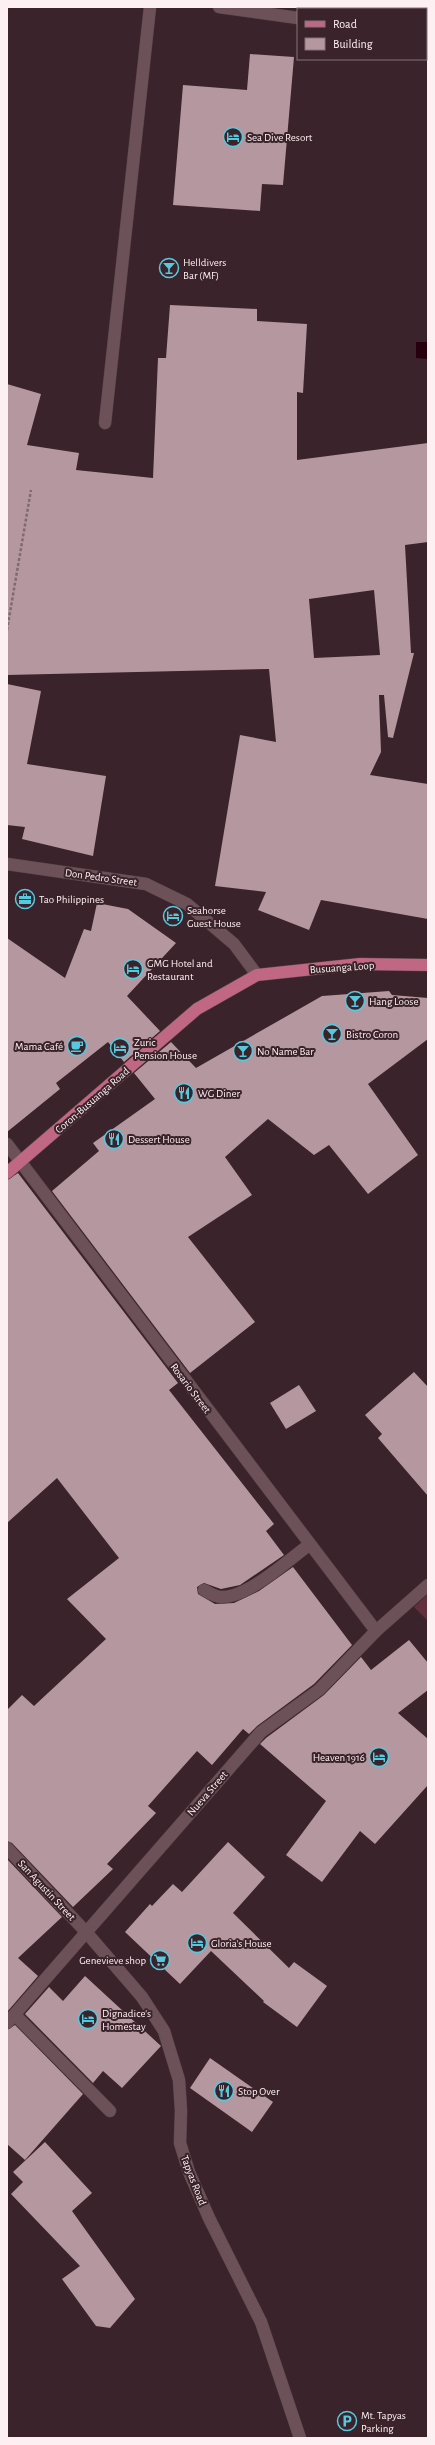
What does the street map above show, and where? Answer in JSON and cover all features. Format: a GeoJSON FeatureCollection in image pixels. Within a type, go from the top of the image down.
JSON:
{"type":"FeatureCollection","features":[{"type":"Feature","properties":{"kind":"main road","name":"Busuanga Loop"},"geometry":{"type":"LineString","coordinates":[[257,974],[360,964],[428,965]]}},
{"type":"Feature","properties":{"kind":"main road","name":"Coron-Busuanga Road"},"geometry":{"type":"LineString","coordinates":[[7,1173],[197,1009],[257,974]]}},
{"type":"Feature","properties":{"kind":"street"},"geometry":{"type":"LineString","coordinates":[[106,423],[150,7]]}},
{"type":"Feature","properties":{"kind":"street"},"geometry":{"type":"LineString","coordinates":[[219,7],[297,18]]}},
{"type":"Feature","properties":{"kind":"street","name":"Don Pedro Street"},"geometry":{"type":"LineString","coordinates":[[7,864],[146,884],[187,904],[234,944],[257,974]]}},
{"type":"Feature","properties":{"kind":"street","name":"Rosario Street"},"geometry":{"type":"LineString","coordinates":[[7,1144],[376,1631]]}},
{"type":"Feature","properties":{"kind":"street"},"geometry":{"type":"LineString","coordinates":[[204,1590],[220,1597],[232,1596],[245,1591],[309,1544]]}},
{"type":"Feature","properties":{"kind":"street","name":"Nueva Street"},"geometry":{"type":"LineString","coordinates":[[11,2019],[261,1732],[319,1690],[376,1631],[428,1585]]}},
{"type":"Feature","properties":{"kind":"street","name":"San Agustin Street"},"geometry":{"type":"LineString","coordinates":[[7,1848],[86,1932]]}},
{"type":"Feature","properties":{"kind":"street","name":"Tapyas Road"},"geometry":{"type":"LineString","coordinates":[[86,1932],[142,1997],[164,2031],[179,2080],[182,2111],[180,2143],[189,2172],[209,2218],[261,2322],[300,2438]]}},
{"type":"Feature","properties":{"kind":"street"},"geometry":{"type":"LineString","coordinates":[[11,2019],[110,2111]]}},
{"type":"Feature","properties":{"kind":"path"},"geometry":{"type":"LineString","coordinates":[[7,630],[31,490]]}},
{"type":"Feature","properties":{"kind":"shaded area"},"geometry":{"type":"Polygon","coordinates":[[[416,342],[428,342],[428,359],[416,358],[416,342]]]}},
{"type":"Feature","properties":{"kind":"shaded area"},"geometry":{"type":"Polygon","coordinates":[[[428,1594],[428,1621],[414,1607],[428,1594]]]}},
{"type":"Feature","properties":{"kind":"building","name":"Sea Dive Resort"},"geometry":{"type":"Polygon","coordinates":[[[250,54],[294,57],[283,185],[262,184],[260,211],[173,205],[183,85],[247,90],[250,54]]]}},
{"type":"Feature","properties":{"kind":"building"},"geometry":{"type":"Polygon","coordinates":[[[170,305],[257,309],[257,321],[307,324],[303,393],[297,392],[297,460],[428,443],[428,542],[405,545],[411,653],[414,653],[393,738],[388,737],[384,695],[379,695],[381,752],[370,775],[428,784],[428,919],[321,900],[309,930],[258,910],[266,892],[215,886],[240,735],[276,742],[269,669],[7,675],[7,384],[41,394],[27,445],[79,453],[76,470],[153,478],[158,358],[166,358],[170,305]],[[374,590],[309,599],[314,658],[380,655],[374,590]]]}},
{"type":"Feature","properties":{"kind":"building"},"geometry":{"type":"Polygon","coordinates":[[[7,684],[41,691],[27,764],[106,776],[93,856],[22,839],[25,827],[7,825],[7,684]]]}},
{"type":"Feature","properties":{"kind":"building"},"geometry":{"type":"Polygon","coordinates":[[[97,903],[128,909],[176,943],[127,996],[160,1031],[124,1062],[108,1042],[56,1083],[60,1089],[7,1132],[7,938],[65,978],[84,929],[91,931],[97,903]]]}},
{"type":"Feature","properties":{"kind":"building"},"geometry":{"type":"Polygon","coordinates":[[[389,991],[392,995],[428,998],[428,1039],[368,1084],[418,1155],[368,1194],[329,1145],[314,1155],[268,1119],[225,1157],[252,1195],[188,1237],[255,1322],[190,1373],[52,1191],[99,1151],[93,1143],[155,1099],[134,1073],[171,1042],[196,1068],[322,996],[389,991]]]}},
{"type":"Feature","properties":{"kind":"building"},"geometry":{"type":"Polygon","coordinates":[[[18,1173],[178,1383],[169,1390],[274,1524],[266,1531],[284,1555],[240,1585],[221,1589],[204,1583],[197,1587],[198,1594],[215,1604],[234,1603],[259,1591],[293,1567],[352,1645],[314,1684],[257,1726],[249,1734],[243,1729],[212,1765],[197,1751],[148,1806],[156,1813],[107,1864],[113,1869],[73,1907],[12,1843],[7,1841],[7,1710],[22,1695],[34,1706],[106,1639],[67,1599],[119,1558],[57,1478],[7,1523],[7,1180],[18,1173]]]}},
{"type":"Feature","properties":{"kind":"building"},"geometry":{"type":"Polygon","coordinates":[[[414,1372],[428,1387],[428,1496],[378,1438],[382,1434],[365,1415],[414,1372]]]}},
{"type":"Feature","properties":{"kind":"building"},"geometry":{"type":"Polygon","coordinates":[[[299,1385],[316,1411],[286,1429],[270,1403],[299,1385]]]}},
{"type":"Feature","properties":{"kind":"building"},"geometry":{"type":"Polygon","coordinates":[[[409,1640],[428,1663],[428,1690],[398,1713],[428,1739],[428,1785],[375,1844],[360,1831],[322,1882],[286,1855],[326,1801],[260,1744],[324,1695],[361,1657],[371,1670],[409,1640]]]}},
{"type":"Feature","properties":{"kind":"building"},"geometry":{"type":"Polygon","coordinates":[[[228,1842],[265,1877],[233,1913],[289,1968],[294,1962],[327,1986],[297,2027],[263,2002],[264,2001],[211,1951],[180,1984],[125,1932],[150,1904],[152,1906],[173,1884],[182,1892],[228,1842]]]}},
{"type":"Feature","properties":{"kind":"building"},"geometry":{"type":"Polygon","coordinates":[[[7,1859],[62,1917],[18,1958],[38,1976],[7,2012],[7,1859]]]}},
{"type":"Feature","properties":{"kind":"building"},"geometry":{"type":"Polygon","coordinates":[[[85,1976],[161,2046],[122,2088],[103,2071],[93,2083],[25,2014],[49,1987],[63,2001],[85,1976]]]}},
{"type":"Feature","properties":{"kind":"building"},"geometry":{"type":"Polygon","coordinates":[[[15,2025],[83,2094],[25,2160],[7,2144],[7,2030],[15,2025]]]}},
{"type":"Feature","properties":{"kind":"building"},"geometry":{"type":"Polygon","coordinates":[[[210,2058],[273,2102],[252,2132],[190,2088],[210,2058]]]}},
{"type":"Feature","properties":{"kind":"building"},"geometry":{"type":"Polygon","coordinates":[[[45,2142],[92,2193],[72,2211],[135,2299],[110,2328],[96,2326],[62,2279],[80,2266],[11,2194],[23,2182],[13,2172],[45,2142]]]}},
{"type":"Feature","properties":{"kind":"place","name":"Sea Dive Resort"},"geometry":{"type":"Point","coordinates":[233,137]}},
{"type":"Feature","properties":{"kind":"place","name":"Helldivers Bar (MF)"},"geometry":{"type":"Point","coordinates":[169,268]}},
{"type":"Feature","properties":{"kind":"place","name":"Tao Philippines"},"geometry":{"type":"Point","coordinates":[25,899]}},
{"type":"Feature","properties":{"kind":"place","name":"Seahorse Guest House"},"geometry":{"type":"Point","coordinates":[173,916]}},
{"type":"Feature","properties":{"kind":"place","name":"GMG Hotel and Restaurant"},"geometry":{"type":"Point","coordinates":[133,969]}},
{"type":"Feature","properties":{"kind":"place","name":"Hang Loose"},"geometry":{"type":"Point","coordinates":[355,1001]}},
{"type":"Feature","properties":{"kind":"place","name":"Bistro Coron"},"geometry":{"type":"Point","coordinates":[332,1034]}},
{"type":"Feature","properties":{"kind":"place","name":"Mama Café"},"geometry":{"type":"Point","coordinates":[77,1046]}},
{"type":"Feature","properties":{"kind":"place","name":"Zuric Pension House"},"geometry":{"type":"Point","coordinates":[120,1048]}},
{"type":"Feature","properties":{"kind":"place","name":"No Name Bar"},"geometry":{"type":"Point","coordinates":[243,1051]}},
{"type":"Feature","properties":{"kind":"place","name":"WG Diner"},"geometry":{"type":"Point","coordinates":[184,1093]}},
{"type":"Feature","properties":{"kind":"place","name":"Dessert House"},"geometry":{"type":"Point","coordinates":[114,1139]}},
{"type":"Feature","properties":{"kind":"place","name":"Heaven 1916"},"geometry":{"type":"Point","coordinates":[379,1757]}},
{"type":"Feature","properties":{"kind":"place","name":"Gloria's House"},"geometry":{"type":"Point","coordinates":[197,1943]}},
{"type":"Feature","properties":{"kind":"place","name":"Genevieve shop"},"geometry":{"type":"Point","coordinates":[160,1960]}},
{"type":"Feature","properties":{"kind":"place","name":"Dignadice's Homestay"},"geometry":{"type":"Point","coordinates":[88,2019]}},
{"type":"Feature","properties":{"kind":"place","name":"Stop Over"},"geometry":{"type":"Point","coordinates":[224,2091]}},
{"type":"Feature","properties":{"kind":"place","name":"Mt. Tapyas Parking"},"geometry":{"type":"Point","coordinates":[347,2421]}}]}
